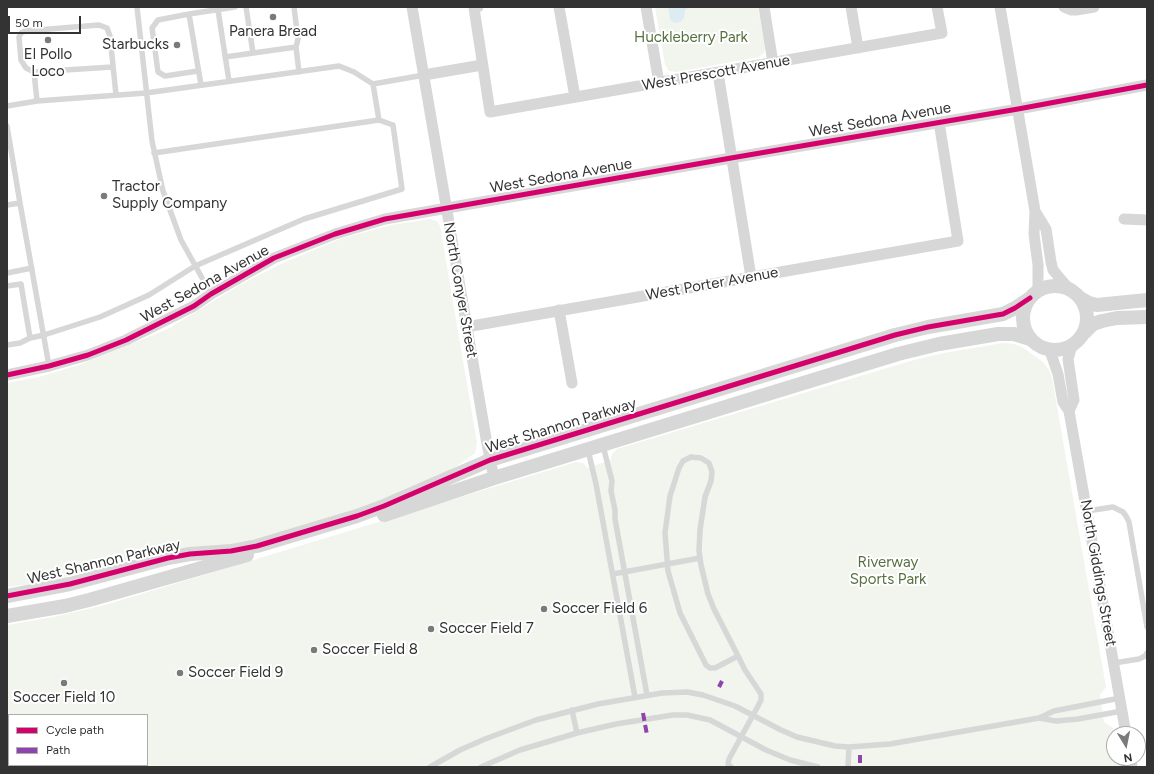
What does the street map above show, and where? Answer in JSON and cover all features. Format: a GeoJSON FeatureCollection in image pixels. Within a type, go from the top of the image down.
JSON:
{"type":"FeatureCollection","features":[{"type":"Feature","properties":{"kind":"street","name":"North Conyer Street"},"geometry":{"type":"LineString","coordinates":[[412,7],[466,327],[494,478]]}},
{"type":"Feature","properties":{"kind":"street"},"geometry":{"type":"LineString","coordinates":[[424,75],[482,65],[476,7]]}},
{"type":"Feature","properties":{"kind":"street"},"geometry":{"type":"LineString","coordinates":[[559,7],[575,97]]}},
{"type":"Feature","properties":{"kind":"street"},"geometry":{"type":"LineString","coordinates":[[646,7],[659,83]]}},
{"type":"Feature","properties":{"kind":"street"},"geometry":{"type":"LineString","coordinates":[[764,7],[773,63]]}},
{"type":"Feature","properties":{"kind":"street"},"geometry":{"type":"LineString","coordinates":[[851,7],[858,48]]}},
{"type":"Feature","properties":{"kind":"street","name":"West Prescott Avenue"},"geometry":{"type":"LineString","coordinates":[[482,65],[490,112],[942,33],[937,7]]}},
{"type":"Feature","properties":{"kind":"street"},"geometry":{"type":"LineString","coordinates":[[1000,7],[1036,212],[1034,234],[1038,265],[1034,294]]}},
{"type":"Feature","properties":{"kind":"street"},"geometry":{"type":"LineString","coordinates":[[1064,7],[1071,10],[1076,10],[1094,7]]}},
{"type":"Feature","properties":{"kind":"street"},"geometry":{"type":"LineString","coordinates":[[718,73],[751,277]]}},
{"type":"Feature","properties":{"kind":"street","name":"West Sedona Avenue"},"geometry":{"type":"LineString","coordinates":[[7,375],[49,366],[88,355],[126,340],[194,306],[211,294],[274,258],[335,234],[385,219],[1018,109],[1147,85]]}},
{"type":"Feature","properties":{"kind":"street","name":"West Porter Avenue"},"geometry":{"type":"LineString","coordinates":[[466,327],[958,240],[939,122]]}},
{"type":"Feature","properties":{"kind":"street"},"geometry":{"type":"LineString","coordinates":[[1036,212],[1046,229],[1053,270],[1069,289]]}},
{"type":"Feature","properties":{"kind":"street"},"geometry":{"type":"LineString","coordinates":[[1124,219],[1147,220]]}},
{"type":"Feature","properties":{"kind":"street"},"geometry":{"type":"LineString","coordinates":[[1147,300],[1097,305],[1089,303],[1069,289],[1059,286],[1048,286],[1034,294],[1024,308],[1022,318],[1024,329],[1030,339],[1042,348],[1058,351],[1072,346],[1093,324],[1117,318],[1147,317]]}},
{"type":"Feature","properties":{"kind":"street","name":"West Shannon Parkway"},"geometry":{"type":"LineString","coordinates":[[7,596],[70,584],[168,558],[190,554],[231,551],[257,546],[371,511],[490,460],[895,335],[928,327],[1002,314],[1015,308],[1034,294]]}},
{"type":"Feature","properties":{"kind":"street"},"geometry":{"type":"LineString","coordinates":[[1082,299],[1088,316],[1084,333]]}},
{"type":"Feature","properties":{"kind":"street"},"geometry":{"type":"LineString","coordinates":[[559,310],[572,383]]}},
{"type":"Feature","properties":{"kind":"street","name":"West Shannon Parkway"},"geometry":{"type":"LineString","coordinates":[[7,616],[77,603],[202,568],[406,508],[494,478],[918,349],[939,344],[1002,334],[1014,334],[1030,339]]}},
{"type":"Feature","properties":{"kind":"street","name":"North Giddings Street"},"geometry":{"type":"LineString","coordinates":[[1069,411],[1074,400],[1068,359],[1072,346]]}},
{"type":"Feature","properties":{"kind":"street","name":"North Giddings Street"},"geometry":{"type":"LineString","coordinates":[[1050,350],[1058,374],[1063,402],[1069,411],[1125,726]]}},
{"type":"Feature","properties":{"kind":"street"},"geometry":{"type":"LineString","coordinates":[[588,449],[594,440],[606,433],[675,412],[686,400]]}},
{"type":"Feature","properties":{"kind":"lane"},"geometry":{"type":"LineString","coordinates":[[137,7],[154,153],[163,191],[181,240],[211,294]]}},
{"type":"Feature","properties":{"kind":"lane"},"geometry":{"type":"LineString","coordinates":[[198,71],[165,76],[158,72],[152,28],[158,20],[235,7]]}},
{"type":"Feature","properties":{"kind":"lane"},"geometry":{"type":"LineString","coordinates":[[246,7],[253,53]]}},
{"type":"Feature","properties":{"kind":"lane"},"geometry":{"type":"LineString","coordinates":[[294,7],[298,39],[296,47],[299,72]]}},
{"type":"Feature","properties":{"kind":"lane"},"geometry":{"type":"LineString","coordinates":[[218,10],[229,82]]}},
{"type":"Feature","properties":{"kind":"lane"},"geometry":{"type":"LineString","coordinates":[[189,14],[201,85]]}},
{"type":"Feature","properties":{"kind":"lane"},"geometry":{"type":"LineString","coordinates":[[112,67],[34,72],[26,68],[21,60],[19,37],[21,32],[25,31],[99,25],[107,28],[110,36],[112,67],[116,94]]}},
{"type":"Feature","properties":{"kind":"lane"},"geometry":{"type":"LineString","coordinates":[[225,57],[296,47]]}},
{"type":"Feature","properties":{"kind":"lane"},"geometry":{"type":"LineString","coordinates":[[7,106],[36,101],[146,93],[339,66],[354,72],[373,84],[424,75]]}},
{"type":"Feature","properties":{"kind":"lane"},"geometry":{"type":"LineString","coordinates":[[34,72],[36,101]]}},
{"type":"Feature","properties":{"kind":"lane"},"geometry":{"type":"LineString","coordinates":[[373,84],[379,120]]}},
{"type":"Feature","properties":{"kind":"lane"},"geometry":{"type":"LineString","coordinates":[[7,345],[20,343],[30,338],[100,317],[149,295],[195,266],[304,219],[402,189],[393,125],[379,120],[154,153]]}},
{"type":"Feature","properties":{"kind":"lane"},"geometry":{"type":"LineString","coordinates":[[7,126],[49,366]]}},
{"type":"Feature","properties":{"kind":"lane"},"geometry":{"type":"LineString","coordinates":[[7,205],[20,203]]}},
{"type":"Feature","properties":{"kind":"lane"},"geometry":{"type":"LineString","coordinates":[[7,273],[32,268]]}},
{"type":"Feature","properties":{"kind":"lane"},"geometry":{"type":"LineString","coordinates":[[7,286],[21,284],[30,338]]}},
{"type":"Feature","properties":{"kind":"lane"},"geometry":{"type":"LineString","coordinates":[[603,445],[612,481],[611,491],[615,510],[615,519],[647,695]]}},
{"type":"Feature","properties":{"kind":"lane"},"geometry":{"type":"LineString","coordinates":[[588,449],[635,697]]}},
{"type":"Feature","properties":{"kind":"lane"},"geometry":{"type":"LineString","coordinates":[[730,767],[728,764],[729,759],[740,736],[761,700],[761,694],[745,670],[738,656],[714,609],[703,577],[700,558],[700,530],[705,497],[711,481],[712,472],[709,463],[701,458],[691,457],[683,461],[679,468],[670,496],[665,533],[667,564],[673,593],[680,613],[706,665],[710,668],[715,668],[738,656]]}},
{"type":"Feature","properties":{"kind":"lane"},"geometry":{"type":"LineString","coordinates":[[1087,510],[1113,507],[1123,512],[1126,516],[1129,522],[1147,626]]}},
{"type":"Feature","properties":{"kind":"lane"},"geometry":{"type":"LineString","coordinates":[[612,574],[700,558]]}},
{"type":"Feature","properties":{"kind":"lane"},"geometry":{"type":"LineString","coordinates":[[1114,663],[1139,659],[1147,653]]}},
{"type":"Feature","properties":{"kind":"lane"},"geometry":{"type":"LineString","coordinates":[[430,767],[460,750],[530,722],[572,710],[635,697],[673,692],[703,695],[735,706],[797,737],[835,746],[849,747],[890,744],[1039,718],[1054,711],[1120,698]]}},
{"type":"Feature","properties":{"kind":"lane"},"geometry":{"type":"LineString","coordinates":[[572,710],[577,733]]}},
{"type":"Feature","properties":{"kind":"lane"},"geometry":{"type":"LineString","coordinates":[[1039,718],[1056,721],[1078,719],[1122,711]]}},
{"type":"Feature","properties":{"kind":"lane"},"geometry":{"type":"LineString","coordinates":[[481,767],[520,750],[577,733],[656,717],[687,715],[710,720],[766,750],[790,760],[818,767]]}},
{"type":"Feature","properties":{"kind":"lane"},"geometry":{"type":"LineString","coordinates":[[848,767],[849,747]]}},
{"type":"Feature","properties":{"kind":"green space","name":"Huckleberry Park"},"geometry":{"type":"Polygon","coordinates":[[[655,7],[758,7],[765,48],[764,53],[759,57],[677,72],[669,71],[665,65],[655,7]]]}},
{"type":"Feature","properties":{"kind":"green space"},"geometry":{"type":"Polygon","coordinates":[[[431,219],[437,221],[440,226],[477,443],[475,453],[447,473],[358,509],[243,544],[172,549],[145,554],[95,570],[33,584],[7,587],[7,383],[39,377],[79,365],[168,329],[238,286],[281,264],[340,239],[391,225],[431,219]]]}},
{"type":"Feature","properties":{"kind":"green space","name":"Riverway Sports Park"},"geometry":{"type":"Polygon","coordinates":[[[1003,343],[1014,344],[1022,347],[1043,362],[1049,370],[1052,378],[1106,687],[1100,695],[1104,722],[1110,726],[1106,726],[1106,766],[1120,767],[7,767],[7,625],[53,617],[105,605],[576,462],[583,463],[587,468],[611,460],[612,454],[617,449],[914,360],[944,353],[1003,343]]]}},
{"type":"Feature","properties":{"kind":"shaded area"},"geometry":{"type":"Polygon","coordinates":[[[668,7],[690,7],[685,10],[684,18],[680,22],[674,23],[670,19],[668,7]]]}},
{"type":"Feature","properties":{"kind":"marked path"},"geometry":{"type":"LineString","coordinates":[[719,687],[722,681]]}},
{"type":"Feature","properties":{"kind":"marked path"},"geometry":{"type":"LineString","coordinates":[[643,713],[647,735]]}},
{"type":"Feature","properties":{"kind":"marked path"},"geometry":{"type":"LineString","coordinates":[[860,755],[860,767]]}},
{"type":"Feature","properties":{"kind":"cycle path"},"geometry":{"type":"LineString","coordinates":[[7,375],[49,366],[88,355],[126,340],[194,306],[211,294],[274,258],[335,234],[385,219],[1018,109],[1147,85]]}},
{"type":"Feature","properties":{"kind":"cycle path"},"geometry":{"type":"LineString","coordinates":[[7,596],[70,584],[168,558],[190,554],[231,551],[257,546],[357,516],[384,506],[490,460],[895,335],[928,327],[1003,314],[1030,298]]}},
{"type":"Feature","properties":{"kind":"place","name":"Panera Bread"},"geometry":{"type":"Point","coordinates":[273,17]}},
{"type":"Feature","properties":{"kind":"place","name":"El Pollo Loco"},"geometry":{"type":"Point","coordinates":[48,40]}},
{"type":"Feature","properties":{"kind":"place","name":"Starbucks"},"geometry":{"type":"Point","coordinates":[177,45]}},
{"type":"Feature","properties":{"kind":"place","name":"Tractor Supply Company"},"geometry":{"type":"Point","coordinates":[104,196]}},
{"type":"Feature","properties":{"kind":"place","name":"Soccer Field 6"},"geometry":{"type":"Point","coordinates":[544,609]}},
{"type":"Feature","properties":{"kind":"place","name":"Soccer Field 7"},"geometry":{"type":"Point","coordinates":[431,629]}},
{"type":"Feature","properties":{"kind":"place","name":"Soccer Field 8"},"geometry":{"type":"Point","coordinates":[314,650]}},
{"type":"Feature","properties":{"kind":"place","name":"Soccer Field 9"},"geometry":{"type":"Point","coordinates":[180,673]}},
{"type":"Feature","properties":{"kind":"place","name":"Soccer Field 10"},"geometry":{"type":"Point","coordinates":[64,683]}}]}
